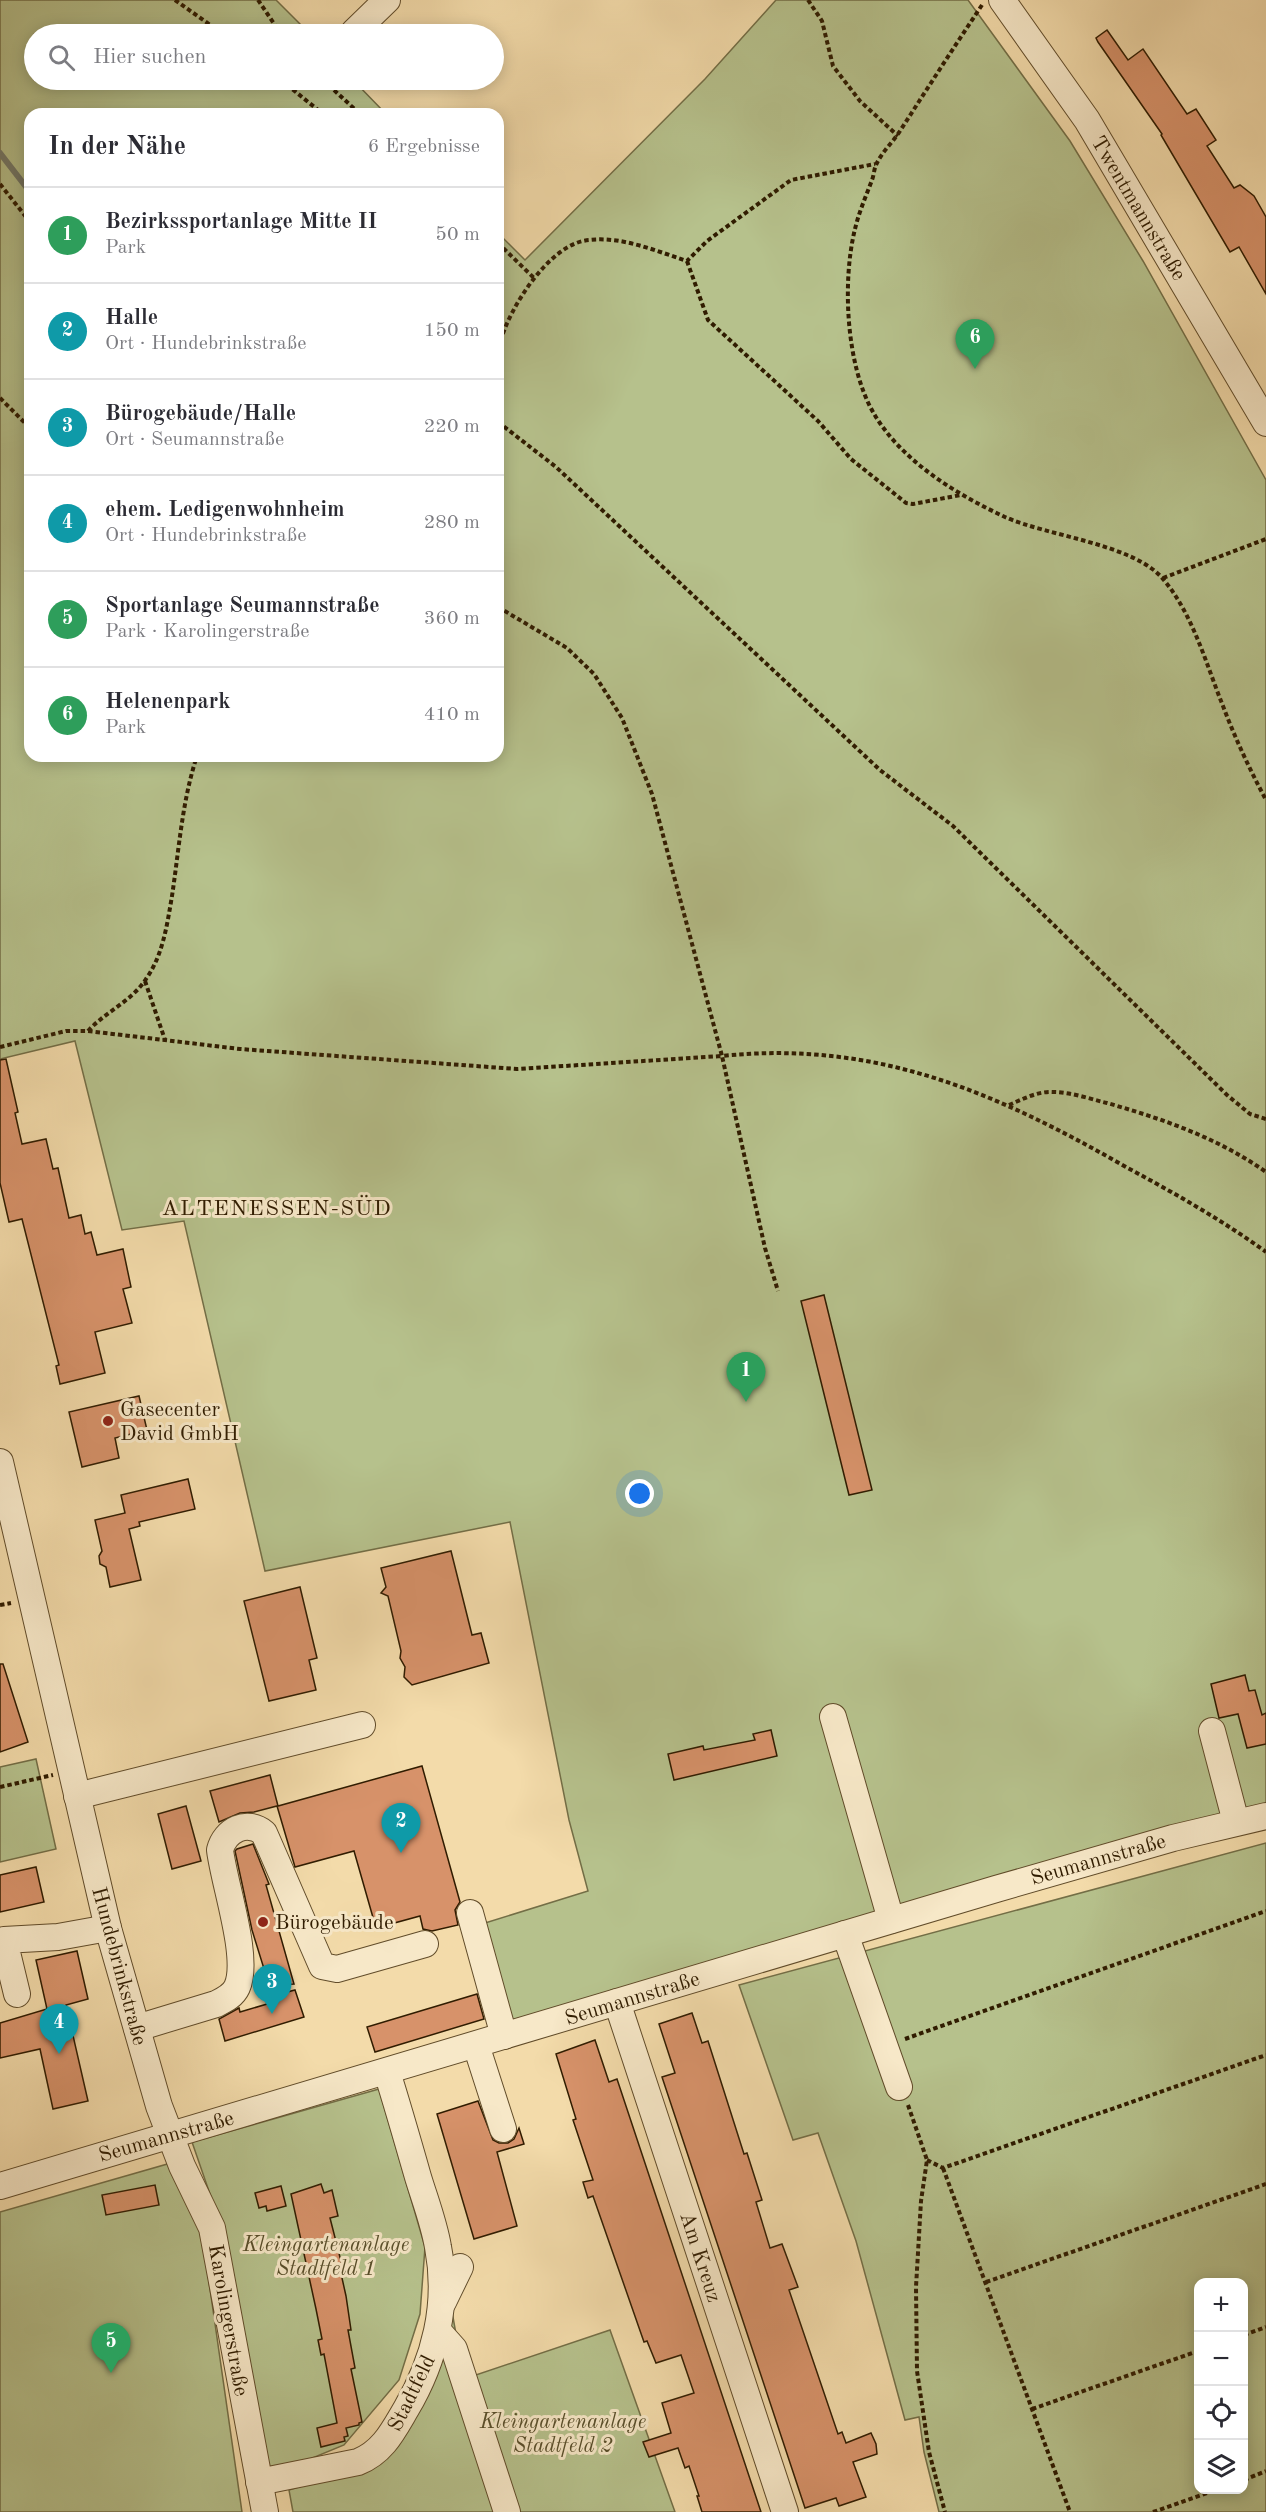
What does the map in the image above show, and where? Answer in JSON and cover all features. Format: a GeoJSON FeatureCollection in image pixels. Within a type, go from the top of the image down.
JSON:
{"type":"FeatureCollection","features":[{"type":"Feature","properties":{"kind":"street"},"geometry":{"type":"LineString","coordinates":[[362,24],[387,0]]}},
{"type":"Feature","properties":{"kind":"street","name":"Twentmannstraße"},"geometry":{"type":"LineString","coordinates":[[1009,4],[1087,120],[1266,423]]}},
{"type":"Feature","properties":{"kind":"street","name":"Hundebrinkstraße"},"geometry":{"type":"LineString","coordinates":[[0,1462],[108,1928],[169,2135]]}},
{"type":"Feature","properties":{"kind":"street"},"geometry":{"type":"LineString","coordinates":[[833,1718],[891,1920]]}},
{"type":"Feature","properties":{"kind":"street"},"geometry":{"type":"LineString","coordinates":[[77,1796],[363,1725]]}},
{"type":"Feature","properties":{"kind":"street"},"geometry":{"type":"LineString","coordinates":[[1212,1731],[1236,1822]]}},
{"type":"Feature","properties":{"kind":"street","name":"Seumannstraße"},"geometry":{"type":"LineString","coordinates":[[0,2186],[891,1920],[1173,1838],[1266,1816]]}},
{"type":"Feature","properties":{"kind":"street"},"geometry":{"type":"LineString","coordinates":[[136,2028],[216,2004],[226,1999],[238,1985],[240,1955],[220,1850],[222,1840],[232,1830],[251,1827],[258,1828],[264,1833],[322,1966],[337,1969],[424,1944]]}},
{"type":"Feature","properties":{"kind":"street"},"geometry":{"type":"LineString","coordinates":[[470,1912],[504,2036]]}},
{"type":"Feature","properties":{"kind":"street"},"geometry":{"type":"LineString","coordinates":[[17,1994],[2,1940],[58,1937],[108,1928]]}},
{"type":"Feature","properties":{"kind":"street"},"geometry":{"type":"LineString","coordinates":[[845,1934],[899,2087]]}},
{"type":"Feature","properties":{"kind":"street","name":"Am Kreuz"},"geometry":{"type":"LineString","coordinates":[[616,2002],[785,2512]]}},
{"type":"Feature","properties":{"kind":"street"},"geometry":{"type":"LineString","coordinates":[[476,2045],[503,2129]]}},
{"type":"Feature","properties":{"kind":"street","name":"Stadtfeld"},"geometry":{"type":"LineString","coordinates":[[259,2482],[358,2462],[378,2451],[387,2442],[417,2390],[429,2362],[438,2331],[441,2305],[442,2283],[438,2247],[387,2072]]}},
{"type":"Feature","properties":{"kind":"street","name":"Karolingerstraße"},"geometry":{"type":"LineString","coordinates":[[169,2135],[212,2228],[265,2512]]}},
{"type":"Feature","properties":{"kind":"street"},"geometry":{"type":"LineString","coordinates":[[441,2305],[460,2267]]}},
{"type":"Feature","properties":{"kind":"street"},"geometry":{"type":"LineString","coordinates":[[438,2331],[454,2349],[507,2512]]}},
{"type":"Feature","properties":{"kind":"path"},"geometry":{"type":"LineString","coordinates":[[175,0],[209,24]]}},
{"type":"Feature","properties":{"kind":"path"},"geometry":{"type":"LineString","coordinates":[[258,0],[274,24]]}},
{"type":"Feature","properties":{"kind":"path"},"geometry":{"type":"LineString","coordinates":[[808,0],[822,21],[833,66],[860,101],[897,136]]}},
{"type":"Feature","properties":{"kind":"path"},"geometry":{"type":"LineString","coordinates":[[985,0],[897,136],[876,164],[855,231],[850,273],[849,314],[858,370],[866,398],[892,439],[916,462],[961,495],[1022,524],[1102,546],[1134,559],[1163,578],[1189,622],[1223,708],[1266,800]]}},
{"type":"Feature","properties":{"kind":"path"},"geometry":{"type":"LineString","coordinates":[[293,90],[316,108]]}},
{"type":"Feature","properties":{"kind":"path"},"geometry":{"type":"LineString","coordinates":[[334,90],[353,108]]}},
{"type":"Feature","properties":{"kind":"path"},"geometry":{"type":"LineString","coordinates":[[687,261],[712,237],[791,180],[876,164]]}},
{"type":"Feature","properties":{"kind":"path"},"geometry":{"type":"LineString","coordinates":[[0,184],[24,214]]}},
{"type":"Feature","properties":{"kind":"path"},"geometry":{"type":"LineString","coordinates":[[504,332],[511,314],[535,279],[566,248],[587,240],[619,241],[687,261]]}},
{"type":"Feature","properties":{"kind":"path"},"geometry":{"type":"LineString","coordinates":[[504,249],[535,279]]}},
{"type":"Feature","properties":{"kind":"path"},"geometry":{"type":"LineString","coordinates":[[687,261],[708,320],[818,421],[851,459],[906,503],[913,504],[961,495]]}},
{"type":"Feature","properties":{"kind":"path"},"geometry":{"type":"LineString","coordinates":[[0,398],[24,422]]}},
{"type":"Feature","properties":{"kind":"path"},"geometry":{"type":"LineString","coordinates":[[504,427],[556,466],[880,770],[953,826],[1227,1095],[1251,1114],[1266,1119]]}},
{"type":"Feature","properties":{"kind":"path"},"geometry":{"type":"LineString","coordinates":[[1163,578],[1266,538]]}},
{"type":"Feature","properties":{"kind":"path"},"geometry":{"type":"LineString","coordinates":[[504,611],[567,648],[594,674],[622,718],[652,795],[722,1056],[765,1248],[778,1291]]}},
{"type":"Feature","properties":{"kind":"path"},"geometry":{"type":"LineString","coordinates":[[88,1031],[134,994],[145,981],[160,950],[168,919],[182,819],[196,762]]}},
{"type":"Feature","properties":{"kind":"path"},"geometry":{"type":"LineString","coordinates":[[145,981],[165,1040]]}},
{"type":"Feature","properties":{"kind":"path"},"geometry":{"type":"LineString","coordinates":[[0,1047],[66,1031],[88,1031],[240,1049],[517,1069],[722,1056],[820,1054],[887,1064],[967,1088],[1009,1105],[1101,1152],[1189,1202],[1266,1252]]}},
{"type":"Feature","properties":{"kind":"path"},"geometry":{"type":"LineString","coordinates":[[1009,1105],[1033,1095],[1053,1092],[1081,1096],[1137,1112],[1190,1131],[1220,1144],[1266,1172]]}},
{"type":"Feature","properties":{"kind":"path"},"geometry":{"type":"LineString","coordinates":[[0,1787],[71,1771]]}},
{"type":"Feature","properties":{"kind":"path"},"geometry":{"type":"LineString","coordinates":[[884,2047],[1266,1911]]}},
{"type":"Feature","properties":{"kind":"path"},"geometry":{"type":"LineString","coordinates":[[943,2168],[1266,2055]]}},
{"type":"Feature","properties":{"kind":"path"},"geometry":{"type":"LineString","coordinates":[[899,2087],[905,2096],[927,2160],[921,2201],[916,2286],[917,2371],[929,2452],[945,2512]]}},
{"type":"Feature","properties":{"kind":"path"},"geometry":{"type":"LineString","coordinates":[[927,2160],[943,2168],[1070,2512]]}},
{"type":"Feature","properties":{"kind":"path"},"geometry":{"type":"LineString","coordinates":[[986,2282],[1266,2184]]}},
{"type":"Feature","properties":{"kind":"path"},"geometry":{"type":"LineString","coordinates":[[1248,2334],[1266,2327]]}},
{"type":"Feature","properties":{"kind":"path"},"geometry":{"type":"LineString","coordinates":[[1032,2409],[1194,2352]]}},
{"type":"Feature","properties":{"kind":"path"},"geometry":{"type":"LineString","coordinates":[[1248,2478],[1266,2471]]}},
{"type":"Feature","properties":{"kind":"path"},"geometry":{"type":"LineString","coordinates":[[1153,2512],[1205,2494]]}},
{"type":"Feature","properties":{"kind":"green space"},"geometry":{"type":"Polygon","coordinates":[[[0,0],[276,0],[300,24],[24,24],[24,90],[363,90],[380,108],[24,108],[24,762],[504,762],[504,239],[525,260],[705,79],[776,0],[968,0],[1070,141],[1143,261],[1266,480],[1266,1812],[515,2029],[485,1923],[588,1891],[569,1820],[510,1522],[265,1571],[184,1221],[122,1230],[75,1041],[0,1059],[0,0]]]}},
{"type":"Feature","properties":{"kind":"green space"},"geometry":{"type":"Polygon","coordinates":[[[36,1759],[56,1849],[0,1862],[0,1767],[36,1759]]]}},
{"type":"Feature","properties":{"kind":"green space"},"geometry":{"type":"Polygon","coordinates":[[[1266,1843],[1266,2512],[939,2512],[924,2452],[919,2417],[905,2420],[856,2241],[818,2133],[793,2140],[739,1985],[1266,1843]]]}},
{"type":"Feature","properties":{"kind":"green space","name":"Kleingartenanlage Stadtfeld 1"},"geometry":{"type":"Polygon","coordinates":[[[379,2089],[425,2247],[420,2314],[399,2380],[344,2445],[269,2476],[222,2229],[192,2142],[379,2089]]]}},
{"type":"Feature","properties":{"kind":"green space"},"geometry":{"type":"Polygon","coordinates":[[[171,2163],[202,2233],[242,2512],[0,2512],[0,2212],[171,2163]]]}},
{"type":"Feature","properties":{"kind":"green space","name":"Kleingartenanlage Stadtfeld 2"},"geometry":{"type":"Polygon","coordinates":[[[451,2306],[464,2379],[610,2330],[675,2512],[293,2512],[289,2490],[364,2467],[451,2306]]]}},
{"type":"Feature","properties":{"kind":"building"},"geometry":{"type":"Polygon","coordinates":[[[1107,30],[1128,60],[1143,49],[1187,114],[1196,109],[1216,140],[1207,146],[1234,188],[1240,185],[1254,196],[1266,217],[1266,294],[1239,247],[1230,252],[1162,134],[1098,42],[1096,38],[1107,30]]]}},
{"type":"Feature","properties":{"kind":"building"},"geometry":{"type":"Polygon","coordinates":[[[6,1059],[18,1112],[15,1113],[22,1144],[46,1139],[53,1169],[58,1168],[69,1218],[81,1215],[85,1234],[91,1232],[97,1255],[123,1249],[131,1287],[123,1289],[132,1323],[95,1332],[105,1373],[60,1384],[56,1366],[59,1365],[22,1219],[9,1222],[0,1183],[0,1060],[6,1059]]]}},
{"type":"Feature","properties":{"kind":"building"},"geometry":{"type":"Polygon","coordinates":[[[824,1295],[872,1490],[849,1495],[801,1301],[824,1295]]]}},
{"type":"Feature","properties":{"kind":"building","name":"Gasecenter David GmbH"},"geometry":{"type":"Polygon","coordinates":[[[139,1396],[147,1430],[115,1438],[119,1458],[82,1467],[69,1412],[139,1396]]]}},
{"type":"Feature","properties":{"kind":"building"},"geometry":{"type":"Polygon","coordinates":[[[188,1479],[195,1509],[139,1522],[140,1526],[129,1529],[141,1580],[110,1587],[106,1567],[100,1564],[99,1556],[102,1551],[95,1520],[125,1513],[121,1495],[188,1479]]]}},
{"type":"Feature","properties":{"kind":"building"},"geometry":{"type":"Polygon","coordinates":[[[451,1551],[472,1635],[481,1633],[489,1663],[412,1685],[404,1677],[405,1667],[400,1658],[401,1651],[388,1596],[381,1593],[386,1587],[381,1568],[451,1551]]]}},
{"type":"Feature","properties":{"kind":"building"},"geometry":{"type":"Polygon","coordinates":[[[300,1587],[317,1658],[309,1660],[316,1690],[269,1701],[244,1601],[300,1587]]]}},
{"type":"Feature","properties":{"kind":"building"},"geometry":{"type":"Polygon","coordinates":[[[0,1664],[3,1664],[28,1742],[0,1752],[0,1664]]]}},
{"type":"Feature","properties":{"kind":"building"},"geometry":{"type":"Polygon","coordinates":[[[1245,1675],[1249,1691],[1255,1690],[1262,1715],[1266,1713],[1266,1744],[1247,1748],[1238,1714],[1219,1718],[1211,1684],[1245,1675]]]}},
{"type":"Feature","properties":{"kind":"building"},"geometry":{"type":"Polygon","coordinates":[[[771,1730],[777,1756],[674,1780],[668,1754],[703,1746],[704,1750],[755,1740],[753,1734],[771,1730]]]}},
{"type":"Feature","properties":{"kind":"building"},"geometry":{"type":"Polygon","coordinates":[[[422,1766],[460,1902],[455,1910],[458,1925],[432,1931],[423,1929],[420,1916],[376,1928],[354,1851],[295,1867],[277,1806],[240,1813],[219,1822],[210,1791],[270,1775],[278,1806],[422,1766]]]}},
{"type":"Feature","properties":{"kind":"building"},"geometry":{"type":"Polygon","coordinates":[[[186,1806],[201,1861],[172,1869],[158,1814],[186,1806]]]}},
{"type":"Feature","properties":{"kind":"building","name":"Bürogebäude"},"geometry":{"type":"Polygon","coordinates":[[[253,1844],[269,1884],[266,1885],[294,1984],[269,1985],[252,1930],[235,1851],[253,1844]]]}},
{"type":"Feature","properties":{"kind":"building"},"geometry":{"type":"Polygon","coordinates":[[[36,1867],[44,1902],[0,1912],[0,1875],[36,1867]]]}},
{"type":"Feature","properties":{"kind":"building"},"geometry":{"type":"Polygon","coordinates":[[[77,1951],[88,1999],[66,2005],[88,2101],[53,2109],[40,2049],[0,2058],[0,2023],[47,2009],[36,1960],[77,1951]]]}},
{"type":"Feature","properties":{"kind":"building"},"geometry":{"type":"Polygon","coordinates":[[[295,1990],[304,2017],[225,2041],[219,2019],[239,2008],[240,2012],[274,2002],[272,1996],[295,1990]]]}},
{"type":"Feature","properties":{"kind":"building"},"geometry":{"type":"Polygon","coordinates":[[[477,1994],[484,2019],[375,2052],[367,2027],[477,1994]]]}},
{"type":"Feature","properties":{"kind":"building"},"geometry":{"type":"Polygon","coordinates":[[[692,2013],[702,2043],[708,2041],[744,2154],[747,2153],[762,2200],[756,2202],[770,2248],[782,2244],[798,2287],[789,2290],[838,2434],[842,2432],[846,2443],[871,2433],[876,2444],[877,2454],[853,2462],[866,2497],[839,2506],[836,2498],[805,2508],[662,2077],[675,2073],[659,2024],[692,2013]]]}},
{"type":"Feature","properties":{"kind":"building"},"geometry":{"type":"Polygon","coordinates":[[[595,2040],[609,2082],[617,2079],[761,2512],[702,2512],[689,2466],[685,2468],[678,2448],[649,2457],[643,2442],[671,2433],[662,2403],[694,2393],[681,2355],[656,2363],[647,2341],[644,2342],[593,2196],[588,2198],[583,2182],[593,2180],[573,2120],[576,2119],[556,2054],[595,2040]]]}},
{"type":"Feature","properties":{"kind":"building"},"geometry":{"type":"Polygon","coordinates":[[[478,2101],[493,2140],[508,2143],[514,2139],[519,2128],[524,2144],[497,2152],[517,2226],[474,2239],[437,2114],[478,2101]]]}},
{"type":"Feature","properties":{"kind":"building"},"geometry":{"type":"Polygon","coordinates":[[[321,2184],[324,2193],[332,2190],[338,2216],[330,2218],[343,2269],[340,2269],[346,2296],[351,2330],[348,2330],[355,2368],[351,2369],[362,2422],[346,2428],[348,2436],[344,2437],[345,2441],[321,2447],[317,2428],[337,2423],[324,2354],[321,2355],[318,2340],[322,2339],[291,2194],[321,2184]]]}},
{"type":"Feature","properties":{"kind":"building"},"geometry":{"type":"Polygon","coordinates":[[[155,2185],[159,2205],[106,2215],[102,2195],[155,2185]]]}},
{"type":"Feature","properties":{"kind":"building"},"geometry":{"type":"Polygon","coordinates":[[[281,2186],[286,2206],[267,2211],[266,2206],[259,2208],[255,2193],[281,2186]]]}},
{"type":"Feature","properties":{"kind":"waterway"},"geometry":{"type":"LineString","coordinates":[[0,153],[24,184]]}},
{"type":"Feature","properties":{"kind":"place","name":"Helenenpark"},"geometry":{"type":"Point","coordinates":[975,369]}},
{"type":"Feature","properties":{"kind":"place","name":"Bezirkssportanlage Mitte II"},"geometry":{"type":"Point","coordinates":[746,1402]}},
{"type":"Feature","properties":{"kind":"place","name":"Gasecenter David GmbH"},"geometry":{"type":"Point","coordinates":[108,1421]}},
{"type":"Feature","properties":{"kind":"place","name":"Halle"},"geometry":{"type":"Point","coordinates":[401,1853]}},
{"type":"Feature","properties":{"kind":"place","name":"Bürogebäude"},"geometry":{"type":"Point","coordinates":[263,1922]}},
{"type":"Feature","properties":{"kind":"place","name":"Bürogebäude/Halle"},"geometry":{"type":"Point","coordinates":[272,2014]}},
{"type":"Feature","properties":{"kind":"place","name":"ehem. Ledigenwohnheim"},"geometry":{"type":"Point","coordinates":[59,2054]}},
{"type":"Feature","properties":{"kind":"place","name":"Sportanlage Seumannstraße"},"geometry":{"type":"Point","coordinates":[111,2373]}},
{"type":"Feature","properties":{"kind":"district","name":"ALTENESSEN-SÜD"},"geometry":{"type":"Point","coordinates":[277,1207]}}]}
